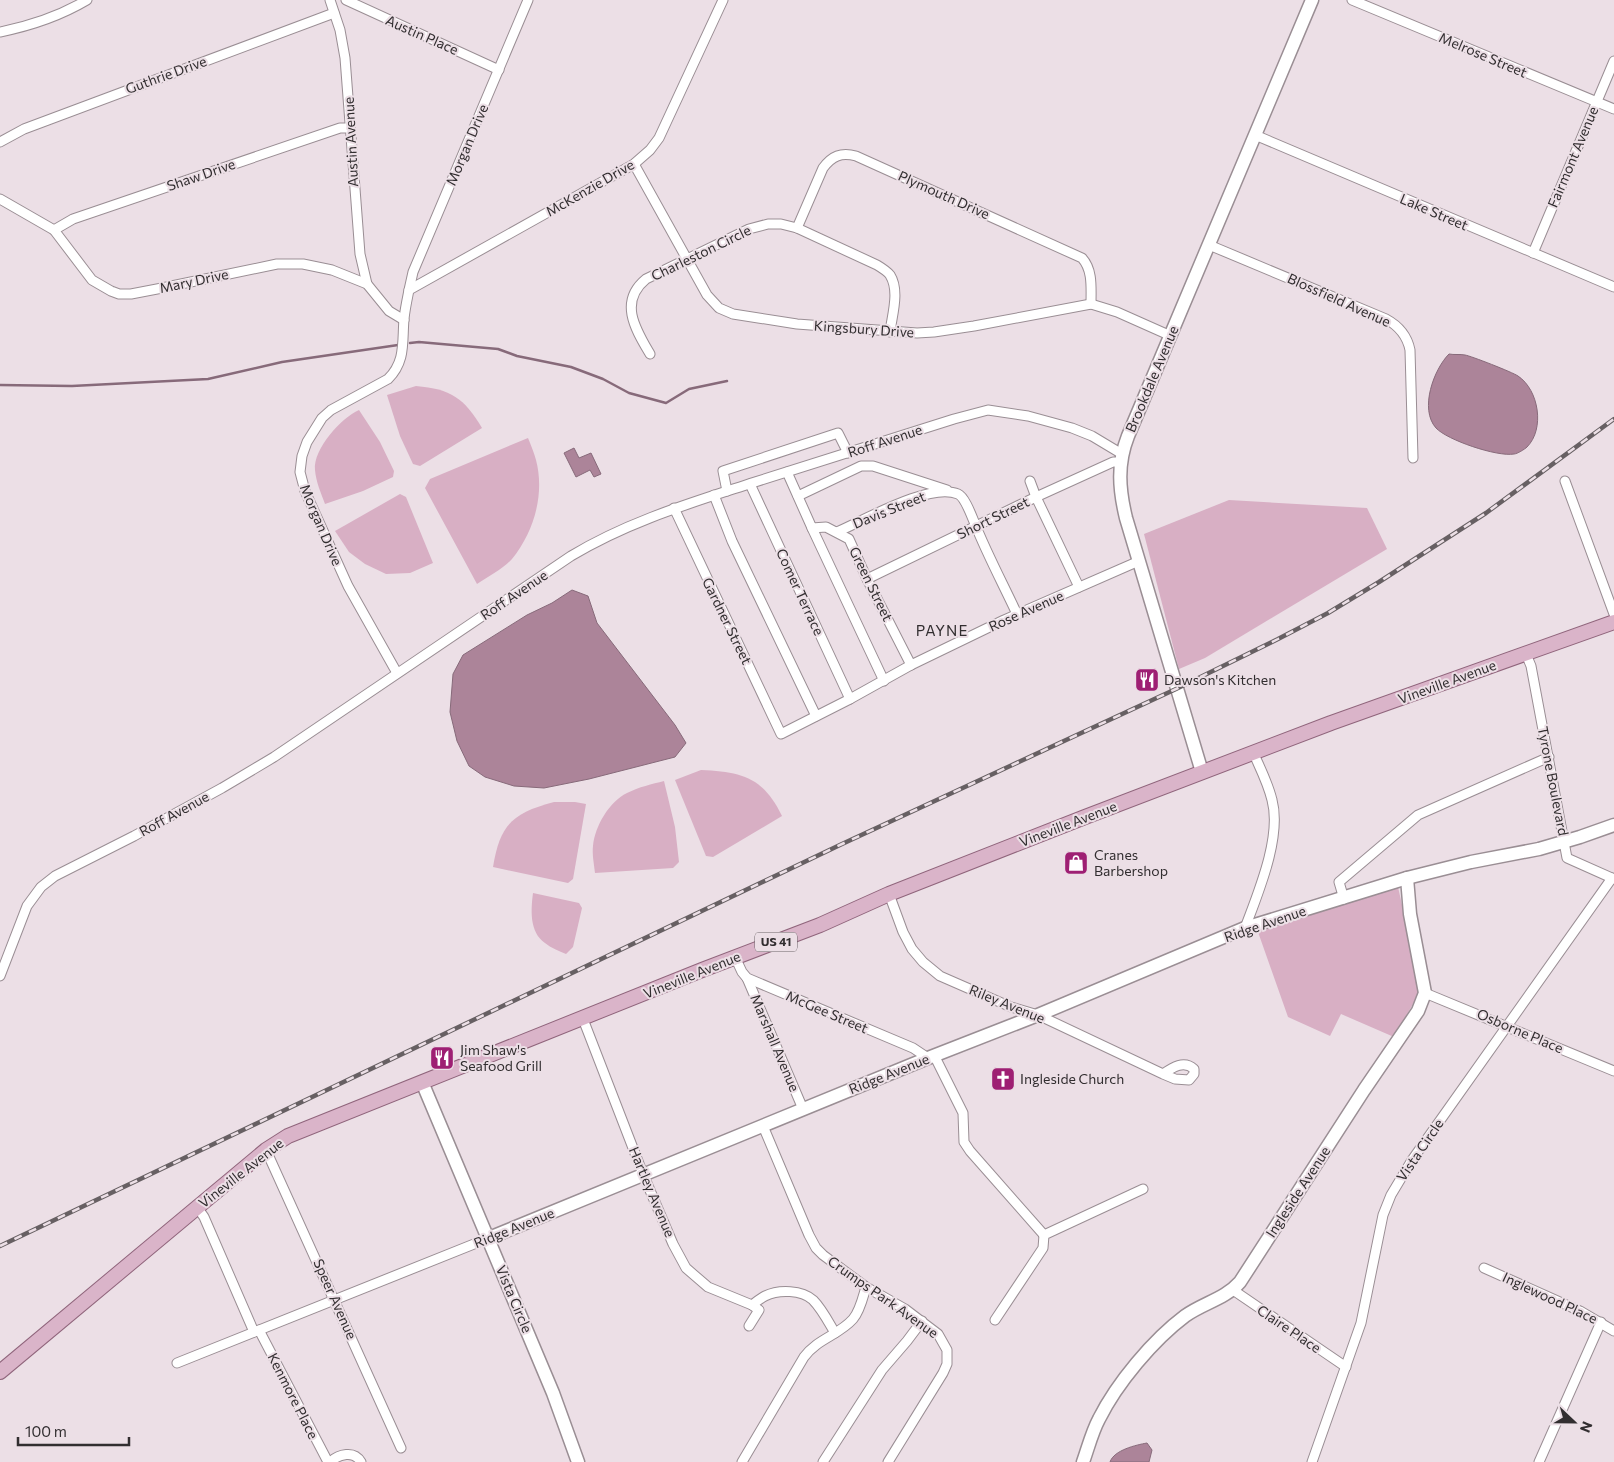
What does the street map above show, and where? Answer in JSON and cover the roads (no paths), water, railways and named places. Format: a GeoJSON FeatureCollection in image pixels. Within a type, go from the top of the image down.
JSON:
{"type":"FeatureCollection","features":[{"type":"Feature","properties":{"kind":"main road","name":"Vineville Avenue"},"geometry":{"type":"LineString","coordinates":[[0,1372],[266,1150],[288,1136],[735,957],[820,925],[888,894],[1253,752],[1614,622]]}},
{"type":"Feature","properties":{"kind":"street"},"geometry":{"type":"LineString","coordinates":[[0,32],[29,25],[59,14],[87,0]]}},
{"type":"Feature","properties":{"kind":"street","name":"Austin Avenue"},"geometry":{"type":"LineString","coordinates":[[330,0],[340,30],[345,58],[360,254],[367,284]]}},
{"type":"Feature","properties":{"kind":"street","name":"Austin Place"},"geometry":{"type":"LineString","coordinates":[[346,0],[499,70]]}},
{"type":"Feature","properties":{"kind":"street","name":"Morgan Drive"},"geometry":{"type":"LineString","coordinates":[[409,290],[413,272],[528,0]]}},
{"type":"Feature","properties":{"kind":"street","name":"McKenzie Drive"},"geometry":{"type":"LineString","coordinates":[[409,290],[634,164],[650,150],[659,138],[723,0]]}},
{"type":"Feature","properties":{"kind":"street","name":"Brookdale Avenue"},"geometry":{"type":"LineString","coordinates":[[1202,772],[1120,494],[1121,458],[1312,0]]}},
{"type":"Feature","properties":{"kind":"street","name":"Melrose Street"},"geometry":{"type":"LineString","coordinates":[[1352,0],[1614,109]]}},
{"type":"Feature","properties":{"kind":"street","name":"Guthrie Drive"},"geometry":{"type":"LineString","coordinates":[[0,142],[24,129],[334,12]]}},
{"type":"Feature","properties":{"kind":"street","name":"Fairmont Avenue"},"geometry":{"type":"LineString","coordinates":[[1533,254],[1614,60]]}},
{"type":"Feature","properties":{"kind":"street","name":"Shaw Drive"},"geometry":{"type":"LineString","coordinates":[[54,230],[60,225],[82,216],[340,128],[350,128]]}},
{"type":"Feature","properties":{"kind":"street","name":"Lake Street"},"geometry":{"type":"LineString","coordinates":[[1255,135],[1614,287]]}},
{"type":"Feature","properties":{"kind":"street","name":"Plymouth Drive"},"geometry":{"type":"LineString","coordinates":[[796,228],[823,168],[830,159],[841,154],[856,156],[1082,258],[1088,266],[1091,304]]}},
{"type":"Feature","properties":{"kind":"street","name":"Kingsbury Drive"},"geometry":{"type":"LineString","coordinates":[[634,164],[713,302],[725,312],[796,324],[890,332],[934,332],[1091,304],[1117,312],[1171,336]]}},
{"type":"Feature","properties":{"kind":"street","name":"Mary Drive"},"geometry":{"type":"LineString","coordinates":[[0,199],[54,230],[92,280],[119,294],[131,294],[277,264],[290,263],[319,266],[367,284]]}},
{"type":"Feature","properties":{"kind":"street","name":"Charleston Circle"},"geometry":{"type":"LineString","coordinates":[[650,354],[632,319],[632,298],[639,285],[756,226],[781,224],[796,228],[877,265],[888,273],[894,284],[890,332]]}},
{"type":"Feature","properties":{"kind":"street","name":"Blossfield Avenue"},"geometry":{"type":"LineString","coordinates":[[1209,245],[1377,315],[1400,328],[1409,343],[1410,350],[1413,458]]}},
{"type":"Feature","properties":{"kind":"street"},"geometry":{"type":"LineString","coordinates":[[367,284],[389,311],[404,320],[409,290]]}},
{"type":"Feature","properties":{"kind":"street","name":"Morgan Drive"},"geometry":{"type":"LineString","coordinates":[[397,673],[348,586],[305,492],[300,472],[302,456],[307,442],[322,418],[331,410],[382,382],[394,373],[402,358],[404,348],[404,320]]}},
{"type":"Feature","properties":{"kind":"street","name":"Roff Avenue"},"geometry":{"type":"LineString","coordinates":[[0,976],[2,963],[27,906],[40,888],[55,876],[127,840],[274,757],[573,555],[625,528],[674,508],[954,419],[988,410],[1028,416],[1072,428],[1092,436],[1121,458]]}},
{"type":"Feature","properties":{"kind":"street"},"geometry":{"type":"LineString","coordinates":[[727,491],[723,471],[838,433],[848,453]]}},
{"type":"Feature","properties":{"kind":"street","name":"Short Street"},"geometry":{"type":"LineString","coordinates":[[867,579],[1121,458]]}},
{"type":"Feature","properties":{"kind":"street"},"geometry":{"type":"LineString","coordinates":[[798,496],[861,466],[873,466],[957,493],[961,496],[976,526],[1017,614]]}},
{"type":"Feature","properties":{"kind":"street"},"geometry":{"type":"LineString","coordinates":[[787,472],[884,681]]}},
{"type":"Feature","properties":{"kind":"street"},"geometry":{"type":"LineString","coordinates":[[1030,481],[1079,587]]}},
{"type":"Feature","properties":{"kind":"street"},"geometry":{"type":"LineString","coordinates":[[1565,481],[1614,614]]}},
{"type":"Feature","properties":{"kind":"street","name":"Comer Terrace"},"geometry":{"type":"LineString","coordinates":[[750,484],[850,699]]}},
{"type":"Feature","properties":{"kind":"street","name":"Davis Street"},"geometry":{"type":"LineString","coordinates":[[837,532],[918,496],[933,493],[957,493]]}},
{"type":"Feature","properties":{"kind":"street"},"geometry":{"type":"LineString","coordinates":[[714,495],[732,541],[816,716]]}},
{"type":"Feature","properties":{"kind":"street","name":"Gardner Street"},"geometry":{"type":"LineString","coordinates":[[674,508],[781,734]]}},
{"type":"Feature","properties":{"kind":"street"},"geometry":{"type":"LineString","coordinates":[[812,528],[826,527],[837,532]]}},
{"type":"Feature","properties":{"kind":"street","name":"Green Street"},"geometry":{"type":"LineString","coordinates":[[837,532],[849,538],[867,579],[911,665]]}},
{"type":"Feature","properties":{"kind":"street","name":"Rose Avenue"},"geometry":{"type":"LineString","coordinates":[[781,734],[911,665],[1017,614],[1139,561]]}},
{"type":"Feature","properties":{"kind":"street","name":"Tyrone Boulevard"},"geometry":{"type":"LineString","coordinates":[[1526,654],[1531,666],[1567,858],[1613,879]]}},
{"type":"Feature","properties":{"kind":"street"},"geometry":{"type":"LineString","coordinates":[[1246,928],[1267,860],[1274,826],[1272,800],[1253,752]]}},
{"type":"Feature","properties":{"kind":"street"},"geometry":{"type":"LineString","coordinates":[[1344,899],[1339,882],[1418,815],[1549,757]]}},
{"type":"Feature","properties":{"kind":"street","name":"Ridge Avenue"},"geometry":{"type":"LineString","coordinates":[[177,1363],[1038,1015],[1246,928],[1407,878],[1471,862],[1539,849],[1614,825]]}},
{"type":"Feature","properties":{"kind":"street"},"geometry":{"type":"LineString","coordinates":[[1407,878],[1410,914],[1426,993]]}},
{"type":"Feature","properties":{"kind":"street","name":"Vista Circle"},"geometry":{"type":"LineString","coordinates":[[1312,1462],[1361,1323],[1368,1298],[1379,1230],[1391,1195],[1412,1160],[1613,879]]}},
{"type":"Feature","properties":{"kind":"street","name":"Riley Avenue"},"geometry":{"type":"LineString","coordinates":[[888,894],[909,944],[923,962],[944,977],[1011,1007],[1038,1015],[1163,1074]]}},
{"type":"Feature","properties":{"kind":"street"},"geometry":{"type":"LineString","coordinates":[[735,957],[747,978]]}},
{"type":"Feature","properties":{"kind":"street","name":"McGee Street"},"geometry":{"type":"LineString","coordinates":[[747,978],[931,1057]]}},
{"type":"Feature","properties":{"kind":"street","name":"Marshall Avenue"},"geometry":{"type":"LineString","coordinates":[[747,978],[804,1109]]}},
{"type":"Feature","properties":{"kind":"street","name":"Osborne Place"},"geometry":{"type":"LineString","coordinates":[[1426,993],[1614,1070]]}},
{"type":"Feature","properties":{"kind":"street","name":"Ingleside Avenue"},"geometry":{"type":"LineString","coordinates":[[1083,1462],[1098,1420],[1117,1388],[1136,1366],[1178,1322],[1192,1311],[1222,1298],[1240,1282],[1364,1090],[1418,1011],[1426,993]]}},
{"type":"Feature","properties":{"kind":"street","name":"Hartley Avenue"},"geometry":{"type":"LineString","coordinates":[[583,1019],[643,1174],[673,1244],[686,1268],[708,1287],[752,1305]]}},
{"type":"Feature","properties":{"kind":"street"},"geometry":{"type":"LineString","coordinates":[[931,1057],[963,1113],[964,1142],[1044,1235],[1043,1248],[995,1320]]}},
{"type":"Feature","properties":{"kind":"street","name":"Vista Circle"},"geometry":{"type":"LineString","coordinates":[[422,1082],[553,1393],[578,1462]]}},
{"type":"Feature","properties":{"kind":"street","name":"Crumps Park Avenue"},"geometry":{"type":"LineString","coordinates":[[763,1126],[816,1248],[866,1287],[922,1321],[942,1338],[947,1350],[947,1360],[938,1382],[888,1462]]}},
{"type":"Feature","properties":{"kind":"street","name":"Speer Avenue"},"geometry":{"type":"LineString","coordinates":[[266,1150],[401,1448]]}},
{"type":"Feature","properties":{"kind":"street"},"geometry":{"type":"LineString","coordinates":[[1044,1235],[1143,1189]]}},
{"type":"Feature","properties":{"kind":"street","name":"Kenmore Place"},"geometry":{"type":"LineString","coordinates":[[197,1207],[204,1217],[257,1331],[329,1462]]}},
{"type":"Feature","properties":{"kind":"street","name":"Inglewood Place"},"geometry":{"type":"LineString","coordinates":[[1484,1268],[1602,1322],[1614,1331]]}},
{"type":"Feature","properties":{"kind":"street"},"geometry":{"type":"LineString","coordinates":[[742,1462],[804,1357],[818,1342],[846,1326],[855,1318],[866,1287]]}},
{"type":"Feature","properties":{"kind":"street","name":"Claire Place"},"geometry":{"type":"LineString","coordinates":[[1233,1290],[1346,1367]]}},
{"type":"Feature","properties":{"kind":"street"},"geometry":{"type":"LineString","coordinates":[[749,1326],[759,1310],[752,1305],[775,1292],[791,1292],[806,1295],[814,1301],[835,1333]]}},
{"type":"Feature","properties":{"kind":"street"},"geometry":{"type":"LineString","coordinates":[[823,1462],[882,1370],[922,1321]]}},
{"type":"Feature","properties":{"kind":"street"},"geometry":{"type":"LineString","coordinates":[[1539,1462],[1602,1322]]}},
{"type":"Feature","properties":{"kind":"street"},"geometry":{"type":"LineString","coordinates":[[329,1462],[334,1458],[348,1454],[354,1455],[361,1462]]}},
{"type":"Feature","properties":{"kind":"waterway"},"geometry":{"type":"LineString","coordinates":[[410,343],[419,342],[498,349],[517,356],[571,367],[603,379],[629,393],[666,403],[689,389],[727,381]]}},
{"type":"Feature","properties":{"kind":"waterway"},"geometry":{"type":"LineString","coordinates":[[0,385],[72,386],[208,379],[282,362],[398,345]]}},
{"type":"Feature","properties":{"kind":"railway"},"geometry":{"type":"LineString","coordinates":[[0,1246],[842,844],[1176,689],[1278,639],[1328,613],[1486,513],[1614,419]]}},
{"type":"Feature","properties":{"kind":"place","name":"Dawson's Kitchen"},"geometry":{"type":"Point","coordinates":[1147,680]}},
{"type":"Feature","properties":{"kind":"place","name":"Cranes Barbershop"},"geometry":{"type":"Point","coordinates":[1076,863]}},
{"type":"Feature","properties":{"kind":"place","name":"Jim Shaw's Seafood Grill"},"geometry":{"type":"Point","coordinates":[442,1058]}},
{"type":"Feature","properties":{"kind":"place","name":"Ingleside Church"},"geometry":{"type":"Point","coordinates":[1003,1079]}},
{"type":"Feature","properties":{"kind":"district","name":"PAYNE"},"geometry":{"type":"Point","coordinates":[942,631]}}]}
